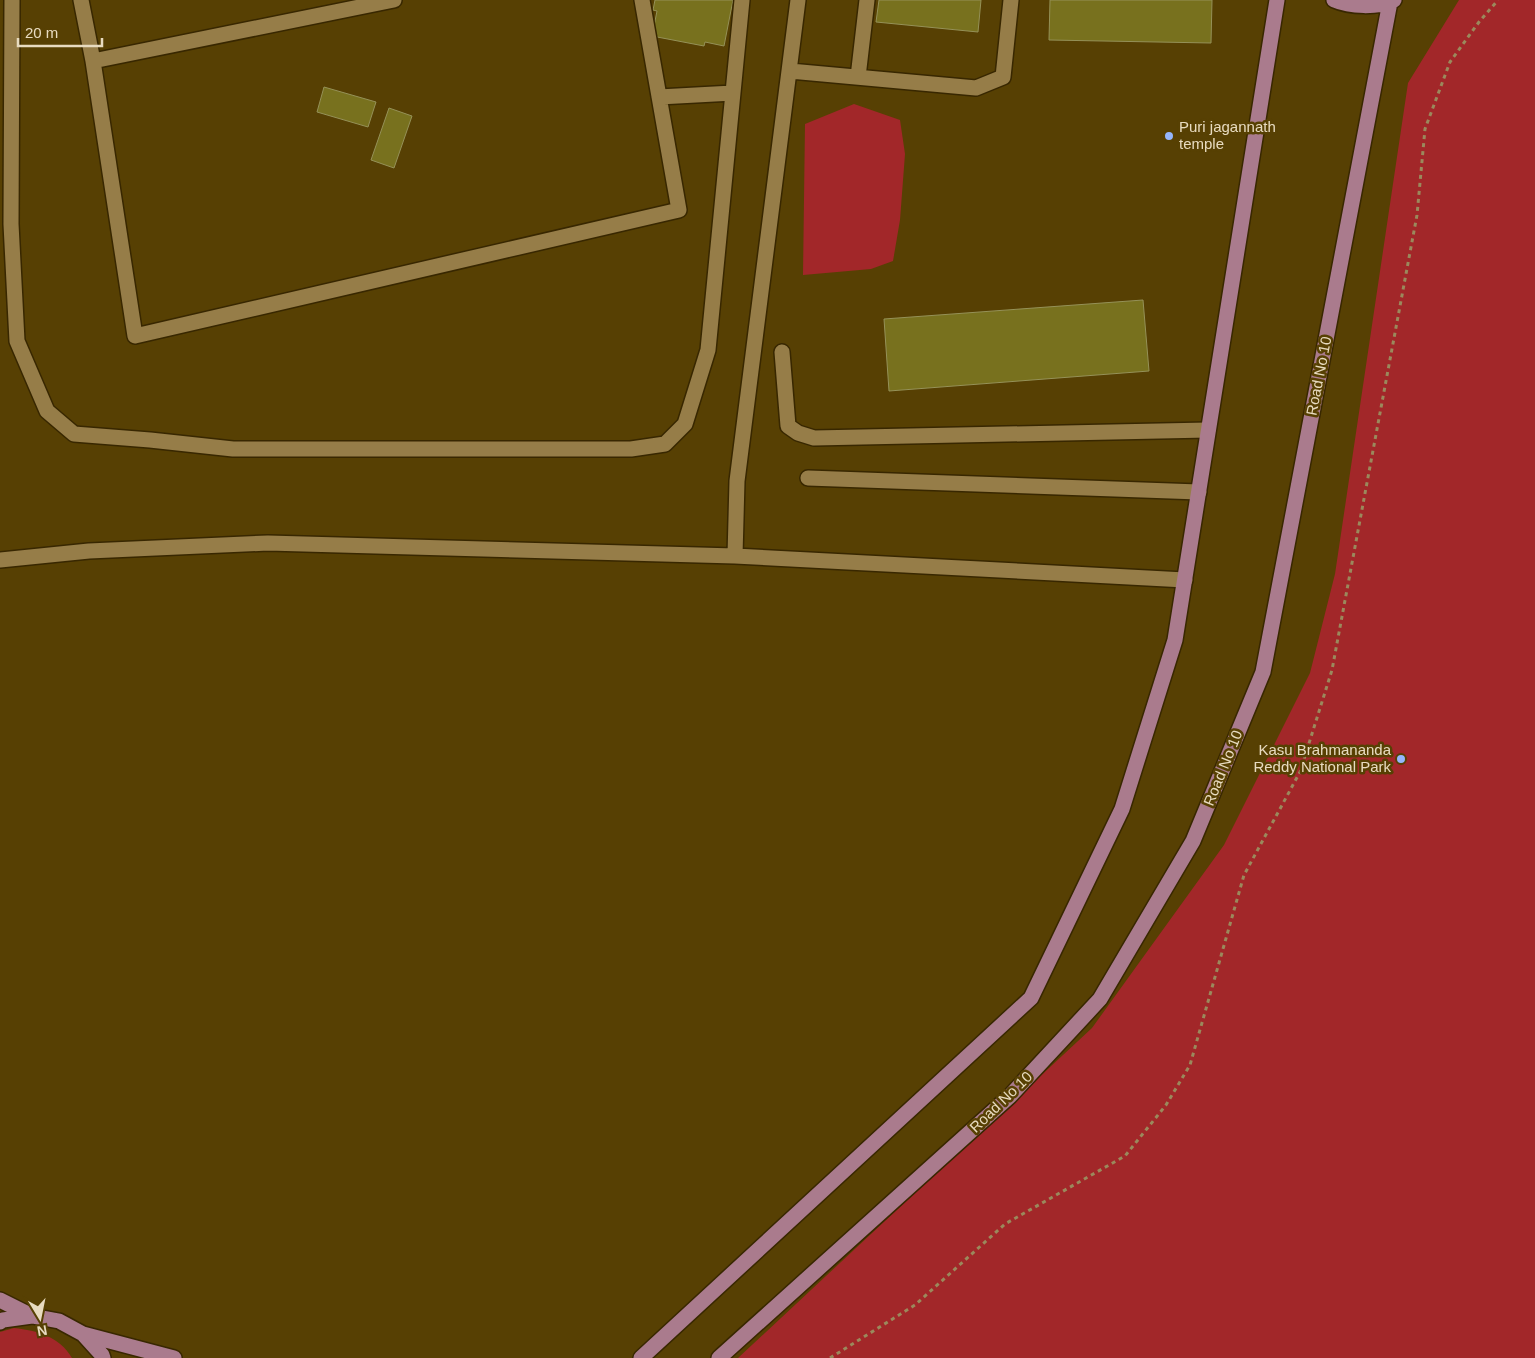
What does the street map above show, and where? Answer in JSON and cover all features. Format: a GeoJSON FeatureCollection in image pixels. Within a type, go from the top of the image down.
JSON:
{"type":"FeatureCollection","features":[{"type":"Feature","properties":{"kind":"main road"},"geometry":{"type":"LineString","coordinates":[[641,1358],[1031,998],[1122,809],[1175,640],[1277,0]]}},
{"type":"Feature","properties":{"kind":"main road"},"geometry":{"type":"LineString","coordinates":[[1334,0],[1363,6],[1392,1]]}},
{"type":"Feature","properties":{"kind":"main road","name":"Road No 10"},"geometry":{"type":"LineString","coordinates":[[719,1358],[1010,1096],[1094,1006],[1100,999],[1193,841],[1263,672],[1392,1]]}},
{"type":"Feature","properties":{"kind":"main road"},"geometry":{"type":"LineString","coordinates":[[0,1300],[32,1316],[59,1321],[83,1334],[174,1358]]}},
{"type":"Feature","properties":{"kind":"main road"},"geometry":{"type":"LineString","coordinates":[[0,1322],[32,1316]]}},
{"type":"Feature","properties":{"kind":"main road"},"geometry":{"type":"LineString","coordinates":[[83,1334],[103,1358]]}},
{"type":"Feature","properties":{"kind":"street"},"geometry":{"type":"LineString","coordinates":[[12,0],[10,224],[17,341],[47,411],[74,434],[233,449],[631,449],[665,444],[685,424],[708,350],[742,0]]}},
{"type":"Feature","properties":{"kind":"street"},"geometry":{"type":"LineString","coordinates":[[81,0],[93,61],[135,336],[679,210],[642,0]]}},
{"type":"Feature","properties":{"kind":"street"},"geometry":{"type":"LineString","coordinates":[[93,61],[394,0]]}},
{"type":"Feature","properties":{"kind":"street"},"geometry":{"type":"LineString","coordinates":[[735,556],[737,481],[798,0]]}},
{"type":"Feature","properties":{"kind":"street"},"geometry":{"type":"LineString","coordinates":[[858,77],[867,0]]}},
{"type":"Feature","properties":{"kind":"street"},"geometry":{"type":"LineString","coordinates":[[790,71],[976,88],[1003,77],[1011,0]]}},
{"type":"Feature","properties":{"kind":"street"},"geometry":{"type":"LineString","coordinates":[[659,97],[733,93]]}},
{"type":"Feature","properties":{"kind":"street"},"geometry":{"type":"LineString","coordinates":[[782,352],[788,426],[798,433],[814,438],[1208,430]]}},
{"type":"Feature","properties":{"kind":"street"},"geometry":{"type":"LineString","coordinates":[[808,478],[1198,492]]}},
{"type":"Feature","properties":{"kind":"street"},"geometry":{"type":"LineString","coordinates":[[0,560],[90,551],[268,543],[735,556],[1185,580]]}},
{"type":"Feature","properties":{"kind":"shaded area","name":"Kasu Brahmananda Reddy National Park"},"geometry":{"type":"Polygon","coordinates":[[[1459,0],[1535,0],[1535,1358],[738,1358],[1092,1028],[1224,845],[1310,673],[1335,574],[1408,83],[1459,0]]]}},
{"type":"Feature","properties":{"kind":"shaded area"},"geometry":{"type":"Polygon","coordinates":[[[854,104],[900,120],[905,154],[900,220],[893,261],[871,269],[803,275],[805,124],[854,104]]]}},
{"type":"Feature","properties":{"kind":"shaded area"},"geometry":{"type":"Polygon","coordinates":[[[14,1328],[47,1336],[61,1344],[72,1358],[0,1358],[0,1332],[14,1328]]]}},
{"type":"Feature","properties":{"kind":"building"},"geometry":{"type":"Polygon","coordinates":[[[655,0],[733,0],[724,46],[705,42],[704,46],[652,36],[657,11],[653,10],[655,0]]]}},
{"type":"Feature","properties":{"kind":"building"},"geometry":{"type":"Polygon","coordinates":[[[879,0],[981,0],[978,32],[876,22],[879,0]]]}},
{"type":"Feature","properties":{"kind":"building"},"geometry":{"type":"Polygon","coordinates":[[[1050,0],[1212,0],[1211,43],[1049,40],[1050,0]]]}},
{"type":"Feature","properties":{"kind":"building"},"geometry":{"type":"Polygon","coordinates":[[[324,87],[376,102],[368,127],[317,112],[324,87]]]}},
{"type":"Feature","properties":{"kind":"building"},"geometry":{"type":"Polygon","coordinates":[[[389,108],[412,116],[394,168],[371,160],[389,108]]]}},
{"type":"Feature","properties":{"kind":"building"},"geometry":{"type":"Polygon","coordinates":[[[1143,300],[1149,371],[889,391],[884,319],[1143,300]]]}},
{"type":"Feature","properties":{"kind":"place","name":"Puri jagannath temple"},"geometry":{"type":"Point","coordinates":[1169,136]}},
{"type":"Feature","properties":{"kind":"place","name":"Kasu Brahmananda Reddy National Park"},"geometry":{"type":"Point","coordinates":[1401,759]}}]}
